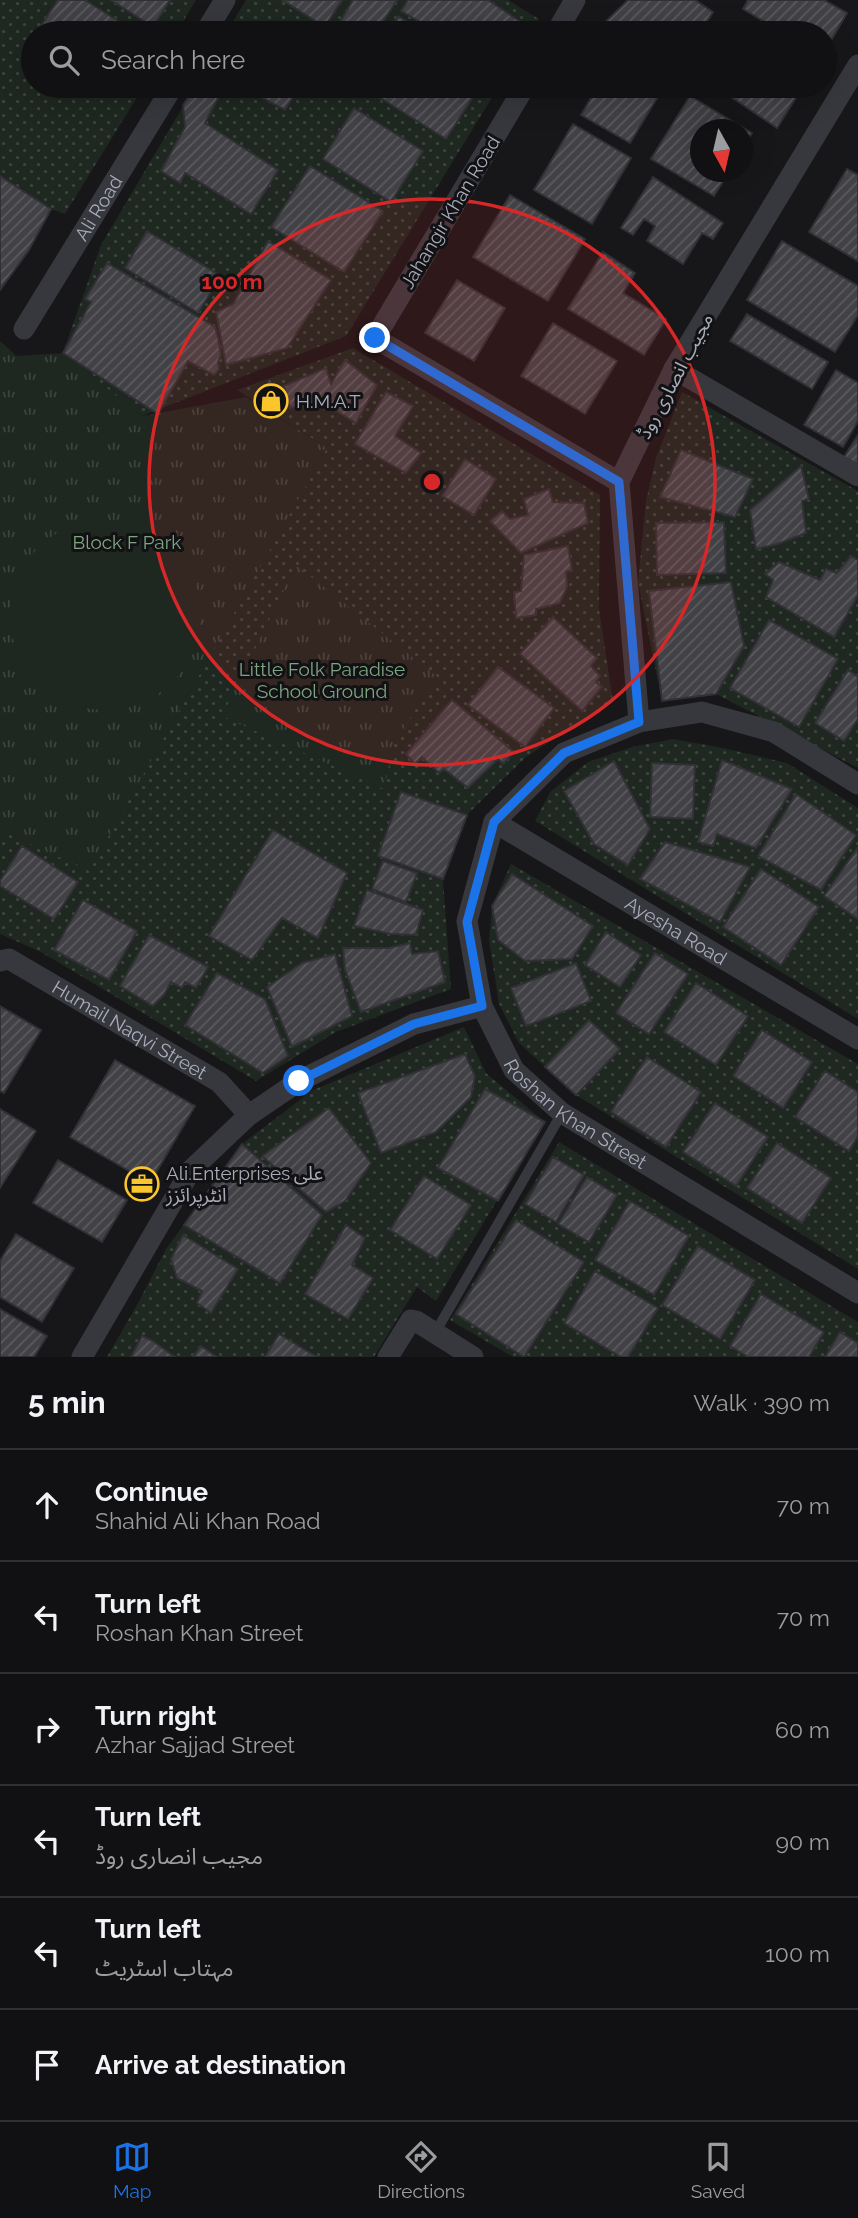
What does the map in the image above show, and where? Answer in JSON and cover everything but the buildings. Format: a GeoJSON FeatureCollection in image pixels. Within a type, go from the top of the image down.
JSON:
{"type":"FeatureCollection","features":[{"type":"Feature","properties":{"kind":"street"},"geometry":{"type":"LineString","coordinates":[[212,21],[225,0]]}},
{"type":"Feature","properties":{"kind":"street"},"geometry":{"type":"LineString","coordinates":[[563,21],[575,0]]}},
{"type":"Feature","properties":{"kind":"street","name":"مجیب انصاری روڈ"},"geometry":{"type":"LineString","coordinates":[[619,482],[674,369],[858,65]]}},
{"type":"Feature","properties":{"kind":"street","name":"Ali Road"},"geometry":{"type":"LineString","coordinates":[[24,329],[166,98]]}},
{"type":"Feature","properties":{"kind":"street","name":"Jahangir Khan Road"},"geometry":{"type":"LineString","coordinates":[[518,98],[375,338],[619,482]]}},
{"type":"Feature","properties":{"kind":"street"},"geometry":{"type":"LineString","coordinates":[[674,369],[858,476]]}},
{"type":"Feature","properties":{"kind":"street"},"geometry":{"type":"LineString","coordinates":[[619,482],[639,722]]}},
{"type":"Feature","properties":{"kind":"street"},"geometry":{"type":"LineString","coordinates":[[494,822],[564,753],[639,722],[702,712],[774,732],[858,784]]}},
{"type":"Feature","properties":{"kind":"street","name":"Roshan Khan Street"},"geometry":{"type":"LineString","coordinates":[[494,822],[467,922],[482,1006],[514,1070],[562,1113],[858,1293]]}},
{"type":"Feature","properties":{"kind":"street","name":"Ayesha Road"},"geometry":{"type":"LineString","coordinates":[[494,822],[858,1039]]}},
{"type":"Feature","properties":{"kind":"street","name":"Humail Naqvi Street"},"geometry":{"type":"LineString","coordinates":[[0,961],[9,959],[219,1082],[248,1115]]}},
{"type":"Feature","properties":{"kind":"street"},"geometry":{"type":"LineString","coordinates":[[82,1357],[191,1170],[248,1115],[299,1081],[414,1024],[482,1006]]}},
{"type":"Feature","properties":{"kind":"street"},"geometry":{"type":"LineString","coordinates":[[388,1357],[411,1320],[473,1357]]}},
{"type":"Feature","properties":{"kind":"lane"},"geometry":{"type":"LineString","coordinates":[[435,1333],[562,1113]]}},
{"type":"Feature","properties":{"kind":"green space"},"geometry":{"type":"Polygon","coordinates":[[[0,0],[196,0],[183,21],[21,21],[21,98],[137,98],[65,214],[51,209],[0,176],[0,0]]]}},
{"type":"Feature","properties":{"kind":"green space"},"geometry":{"type":"Polygon","coordinates":[[[246,0],[508,0],[539,19],[538,21],[233,21],[246,0]]]}},
{"type":"Feature","properties":{"kind":"green space"},"geometry":{"type":"Polygon","coordinates":[[[188,98],[492,98],[346,336],[142,416],[61,358],[101,245],[188,98]]]}},
{"type":"Feature","properties":{"kind":"green space","name":"Block F Park"},"geometry":{"type":"Polygon","coordinates":[[[0,341],[17,356],[63,353],[142,416],[246,397],[327,448],[89,871],[0,830],[0,341]]]}},
{"type":"Feature","properties":{"kind":"green space"},"geometry":{"type":"Polygon","coordinates":[[[353,348],[600,495],[599,609],[613,701],[526,757],[467,815],[443,879],[451,989],[336,1032],[256,1081],[41,952],[0,934],[0,830],[89,870],[327,448],[237,390],[353,348]]]}},
{"type":"Feature","properties":{"kind":"green space"},"geometry":{"type":"Polygon","coordinates":[[[682,392],[858,491],[858,768],[716,694],[662,701],[638,582],[646,501],[656,458],[682,392]]]}},
{"type":"Feature","properties":{"kind":"green space"},"geometry":{"type":"Polygon","coordinates":[[[105,520],[141,527],[172,548],[193,579],[200,615],[193,651],[172,682],[141,703],[105,710],[69,703],[38,682],[17,651],[10,615],[17,579],[38,548],[69,527],[105,520]]]}},
{"type":"Feature","properties":{"kind":"green space","name":"Little Folk Paradise School Ground"},"geometry":{"type":"Polygon","coordinates":[[[296,565],[444,682],[422,699],[393,746],[384,789],[222,716],[296,565]]]}},
{"type":"Feature","properties":{"kind":"green space"},"geometry":{"type":"Polygon","coordinates":[[[673,739],[787,763],[858,808],[858,1019],[535,821],[550,792],[588,762],[632,747],[673,739]]]}},
{"type":"Feature","properties":{"kind":"green space"},"geometry":{"type":"Polygon","coordinates":[[[511,864],[858,1064],[858,1269],[576,1095],[519,1043],[499,1004],[489,940],[492,906],[511,864]]]}},
{"type":"Feature","properties":{"kind":"green space"},"geometry":{"type":"Polygon","coordinates":[[[464,1027],[486,1073],[545,1122],[436,1301],[417,1287],[374,1357],[107,1357],[166,1249],[242,1144],[313,1090],[464,1027]]]}},
{"type":"Feature","properties":{"kind":"green space"},"geometry":{"type":"Polygon","coordinates":[[[559,1142],[858,1322],[858,1357],[513,1357],[450,1320],[559,1142]]]}},
{"type":"Feature","properties":{"kind":"place","name":"H.M.A.T"},"geometry":{"type":"Point","coordinates":[271,401]}},
{"type":"Feature","properties":{"kind":"place","name":"Ali.Enterprises.علی انٹرپرائزز"},"geometry":{"type":"Point","coordinates":[142,1184]}},
{"type":"Feature","properties":{"kind":"route"},"geometry":{"type":"LineString","coordinates":[[299,1081],[414,1024],[482,1006],[467,922],[494,822],[564,753],[639,722],[619,482],[375,338]]}}]}
